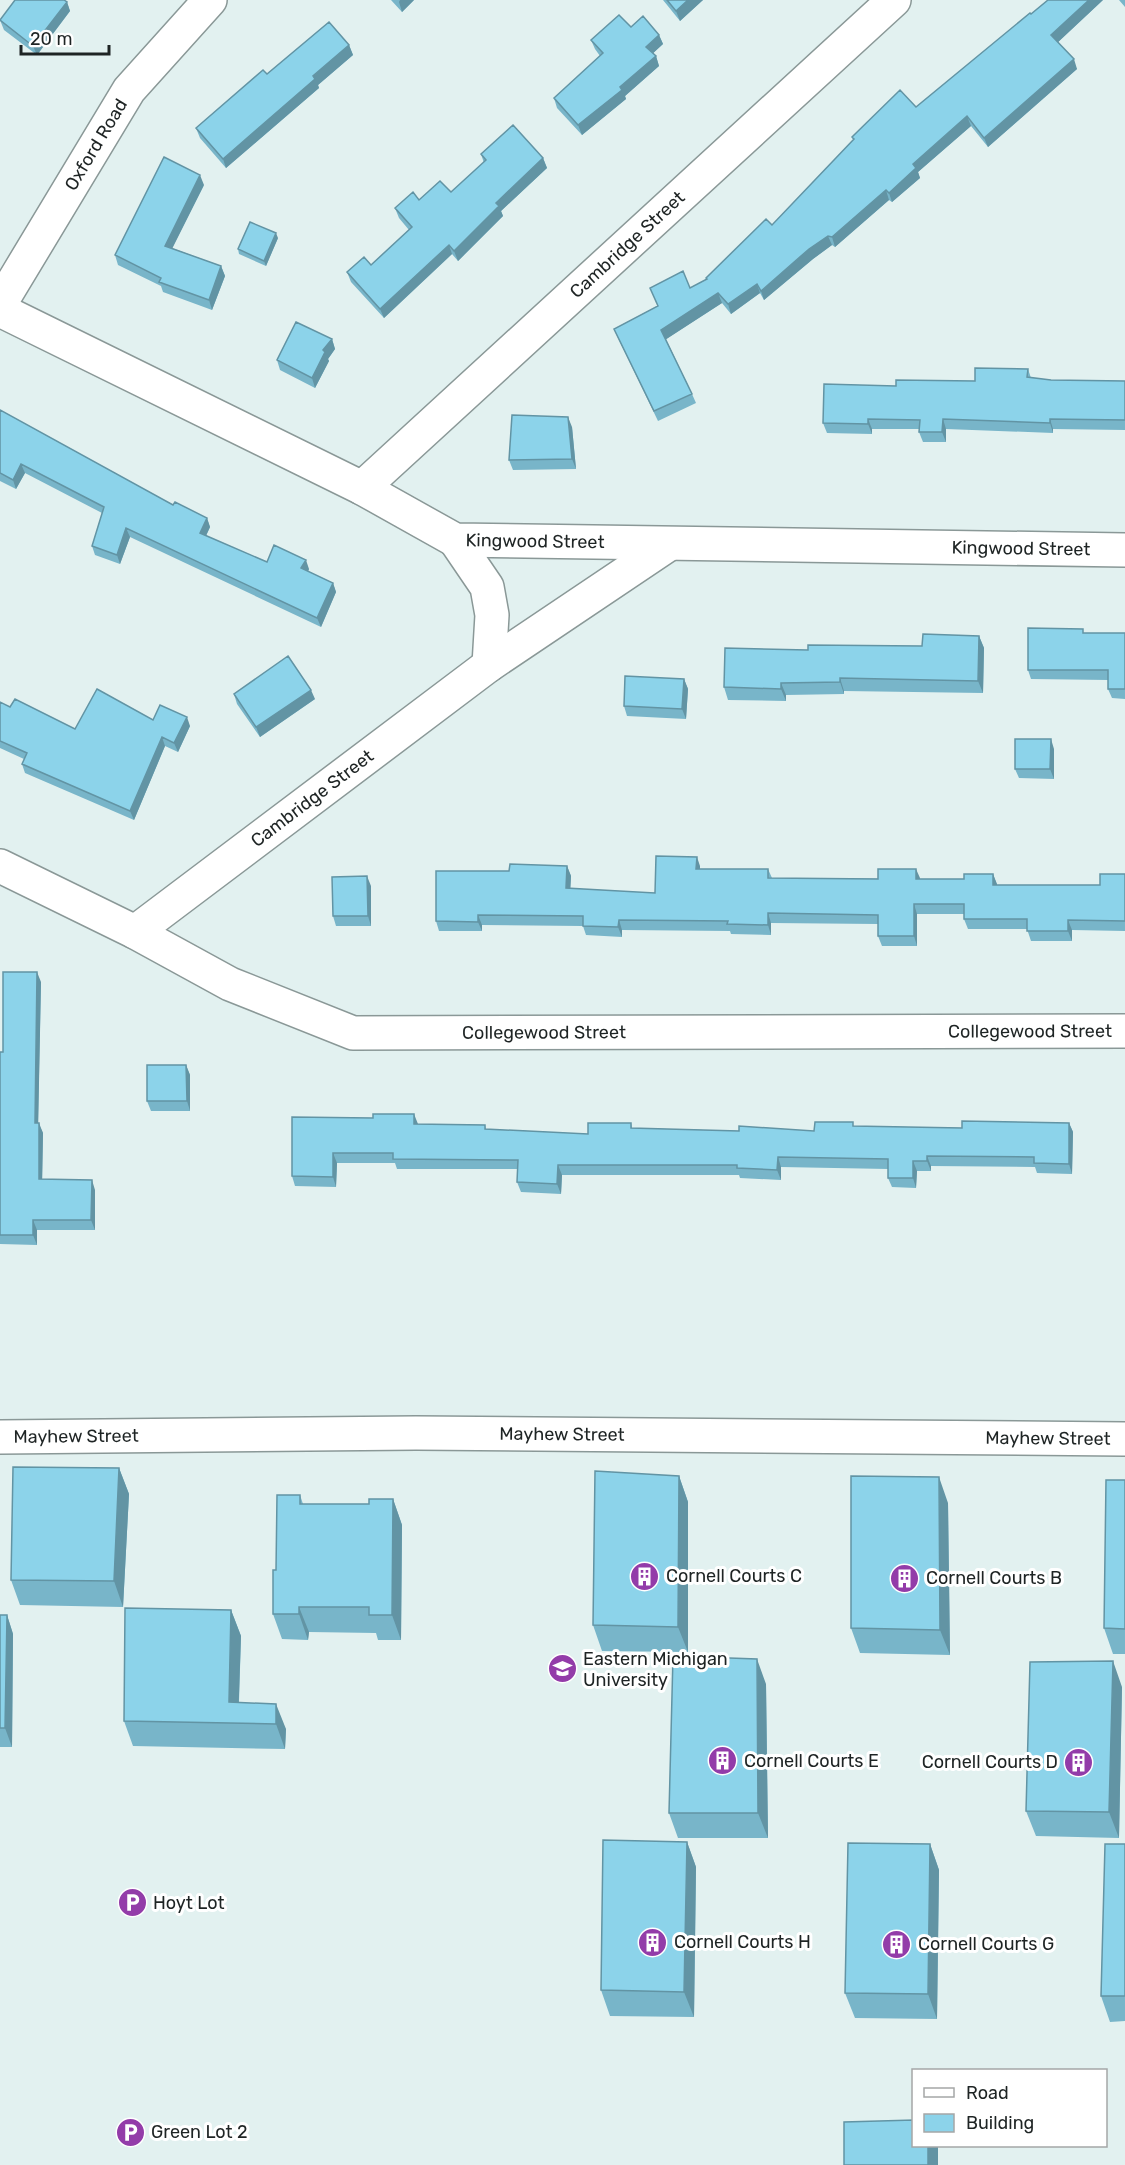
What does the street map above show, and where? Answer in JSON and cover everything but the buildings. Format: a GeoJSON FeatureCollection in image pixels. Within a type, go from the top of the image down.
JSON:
{"type":"FeatureCollection","features":[{"type":"Feature","properties":{"kind":"street","name":"Oxford Road"},"geometry":{"type":"LineString","coordinates":[[0,304],[129,90],[210,0]]}},
{"type":"Feature","properties":{"kind":"street","name":"Cambridge Street"},"geometry":{"type":"LineString","coordinates":[[362,488],[894,0]]}},
{"type":"Feature","properties":{"kind":"street","name":"Kingwood Street"},"geometry":{"type":"LineString","coordinates":[[0,310],[362,488],[455,540],[1125,550]]}},
{"type":"Feature","properties":{"kind":"street"},"geometry":{"type":"LineString","coordinates":[[455,540],[487,587],[492,615],[489,665]]}},
{"type":"Feature","properties":{"kind":"street","name":"Cambridge Street"},"geometry":{"type":"LineString","coordinates":[[135,932],[489,665],[669,544]]}},
{"type":"Feature","properties":{"kind":"street","name":"Collegewood Street"},"geometry":{"type":"LineString","coordinates":[[0,866],[135,932],[230,984],[353,1033],[1125,1031]]}},
{"type":"Feature","properties":{"kind":"street","name":"Mayhew Street"},"geometry":{"type":"LineString","coordinates":[[0,1437],[416,1432],[1125,1439]]}},
{"type":"Feature","properties":{"kind":"place","name":"Cornell Courts C"},"geometry":{"type":"Point","coordinates":[645,1576]}},
{"type":"Feature","properties":{"kind":"place","name":"Cornell Courts B"},"geometry":{"type":"Point","coordinates":[905,1578]}},
{"type":"Feature","properties":{"kind":"place","name":"Eastern Michigan University"},"geometry":{"type":"Point","coordinates":[562,1669]}},
{"type":"Feature","properties":{"kind":"place","name":"Cornell Courts E"},"geometry":{"type":"Point","coordinates":[723,1761]}},
{"type":"Feature","properties":{"kind":"place","name":"Cornell Courts D"},"geometry":{"type":"Point","coordinates":[1079,1762]}},
{"type":"Feature","properties":{"kind":"place","name":"Hoyt Lot"},"geometry":{"type":"Point","coordinates":[132,1903]}},
{"type":"Feature","properties":{"kind":"place","name":"Cornell Courts H"},"geometry":{"type":"Point","coordinates":[653,1942]}},
{"type":"Feature","properties":{"kind":"place","name":"Cornell Courts G"},"geometry":{"type":"Point","coordinates":[897,1944]}},
{"type":"Feature","properties":{"kind":"place","name":"Green Lot 2"},"geometry":{"type":"Point","coordinates":[130,2132]}}]}
